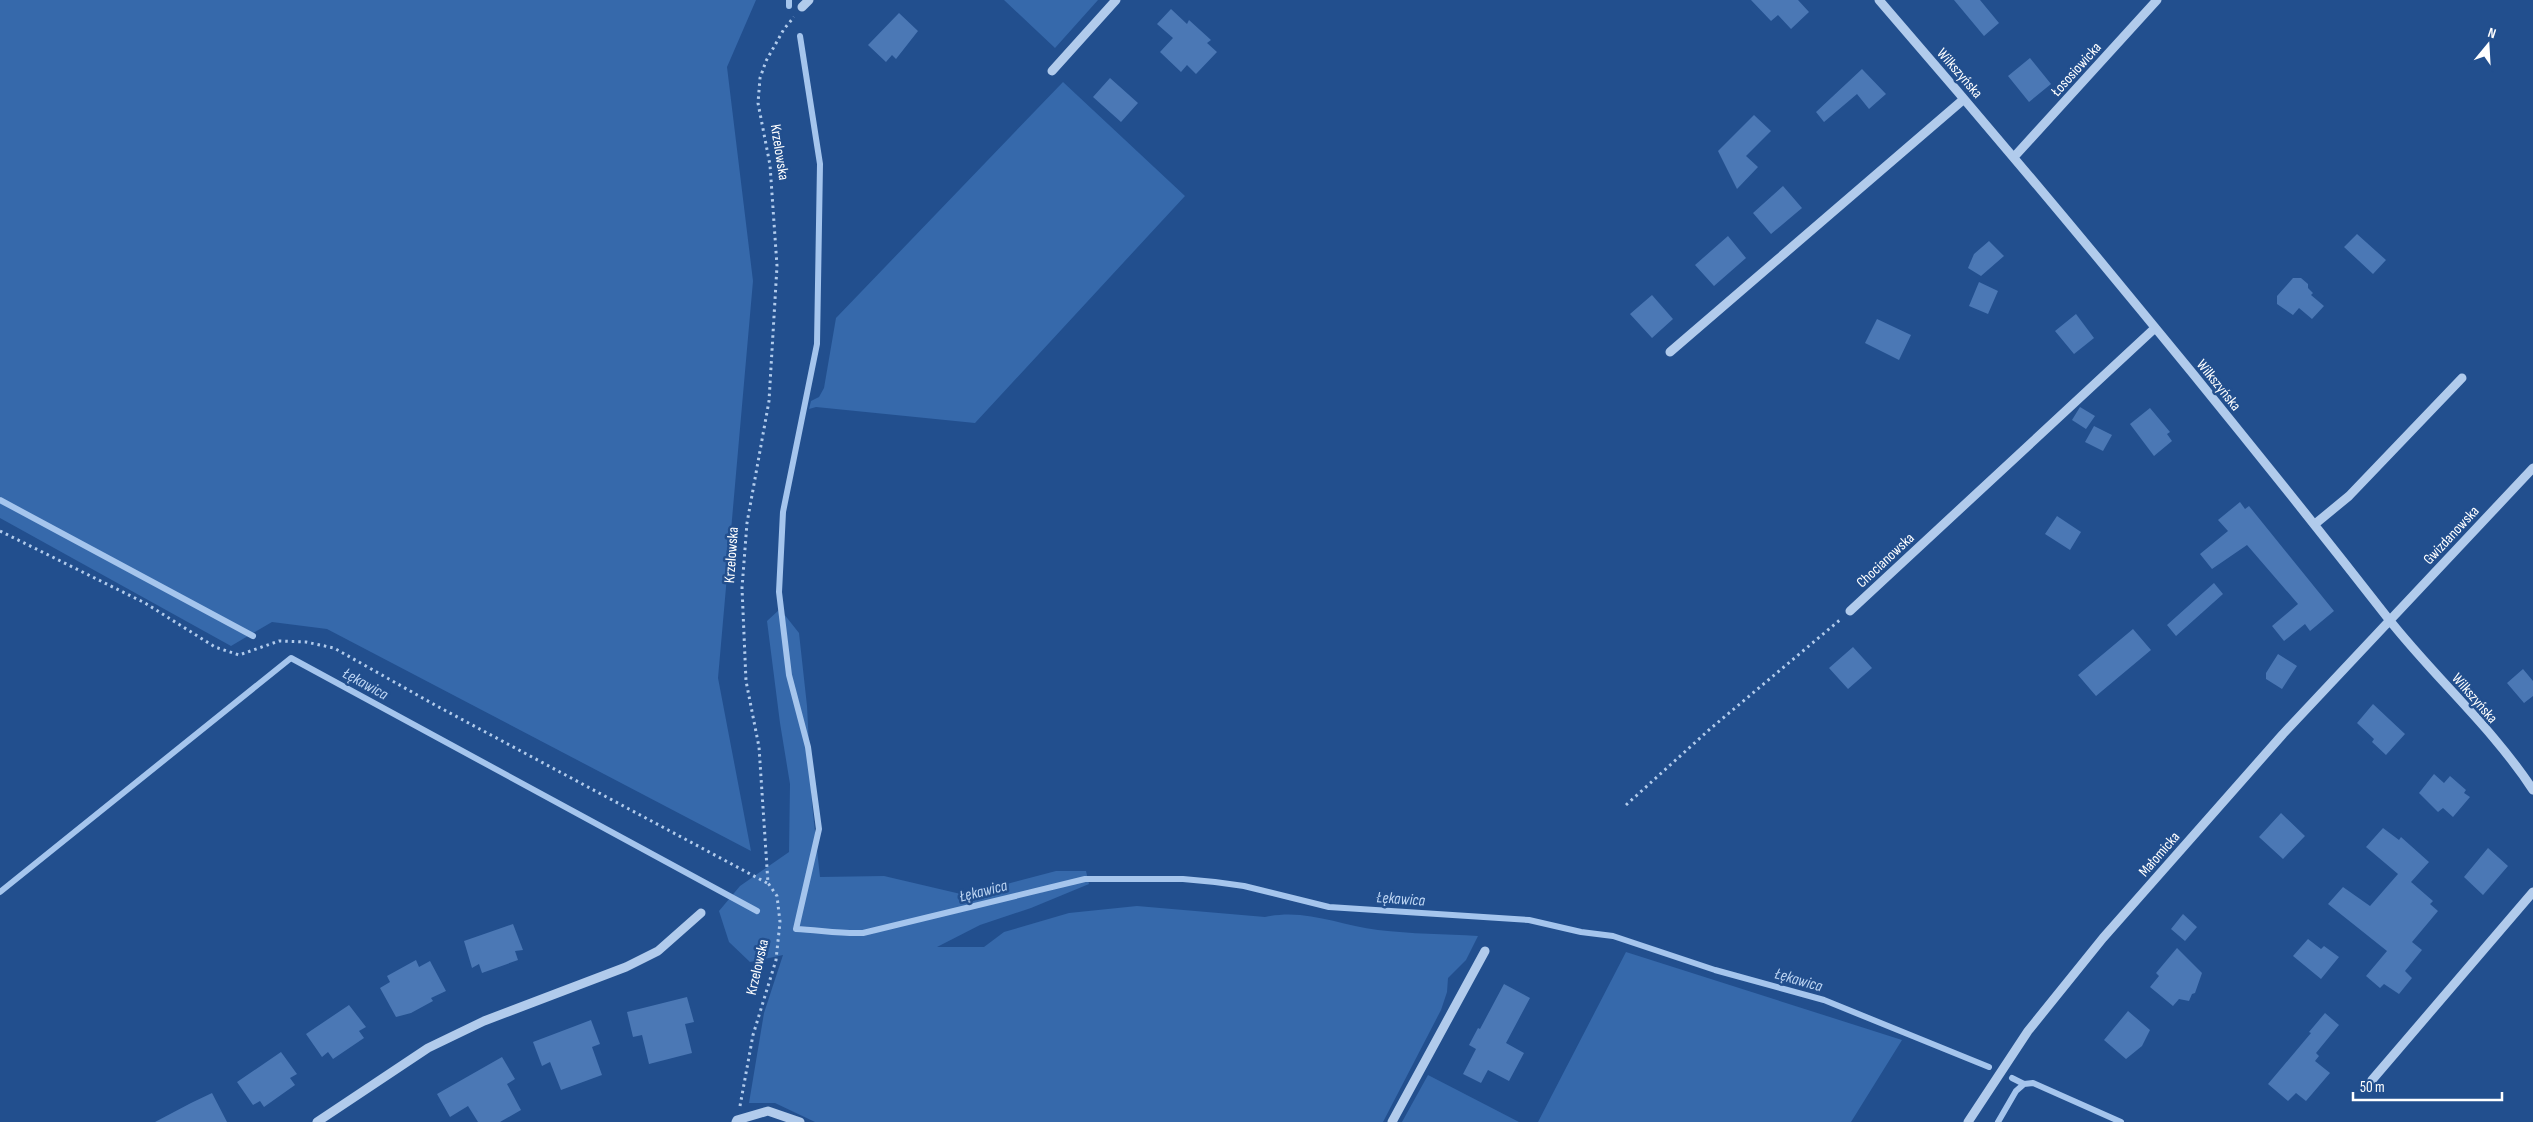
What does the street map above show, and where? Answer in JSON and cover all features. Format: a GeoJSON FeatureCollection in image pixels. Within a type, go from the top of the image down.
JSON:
{"type":"FeatureCollection","features":[{"type":"Feature","properties":{"kind":"street"},"geometry":{"type":"LineString","coordinates":[[802,7],[810,0]]}},
{"type":"Feature","properties":{"kind":"street"},"geometry":{"type":"LineString","coordinates":[[1052,70],[1116,0]]}},
{"type":"Feature","properties":{"kind":"street","name":"Wilkszyńska"},"geometry":{"type":"LineString","coordinates":[[1879,0],[2014,157],[2315,524],[2389,620],[2496,743],[2533,790]]}},
{"type":"Feature","properties":{"kind":"street","name":"Łososiowicka"},"geometry":{"type":"LineString","coordinates":[[2014,157],[2157,0]]}},
{"type":"Feature","properties":{"kind":"street"},"geometry":{"type":"LineString","coordinates":[[1670,352],[1964,99]]}},
{"type":"Feature","properties":{"kind":"street","name":"Chocianowska"},"geometry":{"type":"LineString","coordinates":[[1850,611],[2155,328]]}},
{"type":"Feature","properties":{"kind":"street"},"geometry":{"type":"LineString","coordinates":[[2315,524],[2349,496],[2462,378]]}},
{"type":"Feature","properties":{"kind":"street","name":"Gwizdanowska"},"geometry":{"type":"LineString","coordinates":[[2389,620],[2533,468]]}},
{"type":"Feature","properties":{"kind":"street","name":"Małomicka"},"geometry":{"type":"LineString","coordinates":[[1968,1122],[2028,1032],[2103,938],[2283,734],[2389,620]]}},
{"type":"Feature","properties":{"kind":"street"},"geometry":{"type":"LineString","coordinates":[[2372,1080],[2533,892]]}},
{"type":"Feature","properties":{"kind":"street"},"geometry":{"type":"LineString","coordinates":[[317,1122],[428,1048],[484,1020],[626,967],[658,951],[701,913]]}},
{"type":"Feature","properties":{"kind":"street"},"geometry":{"type":"LineString","coordinates":[[1392,1122],[1485,951]]}},
{"type":"Feature","properties":{"kind":"street"},"geometry":{"type":"LineString","coordinates":[[737,1121],[768,1111],[800,1122]]}},
{"type":"Feature","properties":{"kind":"path","name":"Krzelowska"},"geometry":{"type":"LineString","coordinates":[[737,1121],[753,1035],[776,960],[780,922],[777,896],[768,883],[759,747],[746,681],[742,588],[747,523],[769,401],[777,266],[770,165],[758,103],[760,78],[766,61],[784,29],[802,7]]}},
{"type":"Feature","properties":{"kind":"path"},"geometry":{"type":"LineString","coordinates":[[0,530],[145,603],[215,647],[240,655],[278,641],[306,642],[334,648],[435,705],[768,883]]}},
{"type":"Feature","properties":{"kind":"path"},"geometry":{"type":"LineString","coordinates":[[1626,805],[1710,729],[1850,611]]}},
{"type":"Feature","properties":{"kind":"shaded area"},"geometry":{"type":"Polygon","coordinates":[[[0,0],[756,0],[727,67],[753,281],[718,678],[751,851],[327,629],[272,622],[231,646],[0,518],[0,0]]]}},
{"type":"Feature","properties":{"kind":"shaded area"},"geometry":{"type":"Polygon","coordinates":[[[1004,0],[1098,0],[1055,48],[1004,0]]]}},
{"type":"Feature","properties":{"kind":"shaded area"},"geometry":{"type":"Polygon","coordinates":[[[1063,82],[1185,196],[975,423],[816,407],[809,409],[811,401],[819,397],[824,388],[836,318],[1063,82]]]}},
{"type":"Feature","properties":{"kind":"shaded area"},"geometry":{"type":"Polygon","coordinates":[[[780,609],[799,633],[807,706],[812,804],[820,877],[884,876],[965,895],[1056,871],[1086,871],[1089,884],[1031,908],[980,925],[937,947],[984,947],[1004,932],[1069,913],[1137,906],[1265,917],[1280,915],[1308,916],[1378,930],[1478,936],[1466,960],[1448,978],[1447,992],[1441,1010],[1383,1122],[815,1122],[775,1103],[749,1103],[764,1013],[783,955],[750,962],[729,942],[719,911],[740,886],[789,852],[790,784],[767,621],[780,609]]]}},
{"type":"Feature","properties":{"kind":"shaded area"},"geometry":{"type":"Polygon","coordinates":[[[1626,952],[1902,1040],[1851,1122],[1538,1122],[1626,952]]]}},
{"type":"Feature","properties":{"kind":"shaded area"},"geometry":{"type":"Polygon","coordinates":[[[1428,1075],[1519,1122],[1402,1122],[1428,1075]]]}},
{"type":"Feature","properties":{"kind":"building"},"geometry":{"type":"Polygon","coordinates":[[[1751,0],[1798,0],[1809,12],[1791,29],[1778,15],[1771,21],[1751,0]]]}},
{"type":"Feature","properties":{"kind":"building"},"geometry":{"type":"Polygon","coordinates":[[[1954,0],[1980,0],[1999,23],[1984,36],[1954,0]]]}},
{"type":"Feature","properties":{"kind":"building"},"geometry":{"type":"Polygon","coordinates":[[[1171,9],[1187,24],[1189,20],[1211,40],[1207,43],[1217,52],[1196,74],[1187,65],[1181,72],[1160,52],[1173,38],[1157,24],[1171,9]]]}},
{"type":"Feature","properties":{"kind":"building"},"geometry":{"type":"Polygon","coordinates":[[[899,13],[918,31],[896,59],[892,55],[886,62],[868,45],[899,13]]]}},
{"type":"Feature","properties":{"kind":"building"},"geometry":{"type":"Polygon","coordinates":[[[2030,58],[2051,84],[2029,102],[2008,76],[2030,58]]]}},
{"type":"Feature","properties":{"kind":"building"},"geometry":{"type":"Polygon","coordinates":[[[1862,69],[1886,94],[1869,109],[1857,94],[1824,122],[1816,112],[1862,69]]]}},
{"type":"Feature","properties":{"kind":"building"},"geometry":{"type":"Polygon","coordinates":[[[1110,78],[1138,103],[1121,122],[1093,97],[1110,78]]]}},
{"type":"Feature","properties":{"kind":"building"},"geometry":{"type":"Polygon","coordinates":[[[1754,115],[1771,131],[1746,156],[1758,167],[1737,189],[1718,151],[1754,115]]]}},
{"type":"Feature","properties":{"kind":"building"},"geometry":{"type":"Polygon","coordinates":[[[1783,186],[1802,208],[1771,234],[1753,213],[1783,186]]]}},
{"type":"Feature","properties":{"kind":"building"},"geometry":{"type":"Polygon","coordinates":[[[2357,234],[2386,260],[2373,274],[2344,247],[2357,234]]]}},
{"type":"Feature","properties":{"kind":"building"},"geometry":{"type":"Polygon","coordinates":[[[1728,236],[1746,258],[1714,286],[1695,265],[1728,236]]]}},
{"type":"Feature","properties":{"kind":"building"},"geometry":{"type":"Polygon","coordinates":[[[1989,241],[2004,256],[1981,276],[1968,268],[1974,254],[1989,241]]]}},
{"type":"Feature","properties":{"kind":"building"},"geometry":{"type":"Polygon","coordinates":[[[2293,278],[2301,278],[2308,284],[2308,288],[2313,293],[2311,295],[2324,306],[2312,319],[2299,308],[2293,315],[2277,304],[2277,296],[2293,278]]]}},
{"type":"Feature","properties":{"kind":"building"},"geometry":{"type":"Polygon","coordinates":[[[1979,282],[1998,291],[1988,314],[1969,306],[1979,282]]]}},
{"type":"Feature","properties":{"kind":"building"},"geometry":{"type":"Polygon","coordinates":[[[1652,295],[1673,319],[1652,338],[1630,314],[1652,295]]]}},
{"type":"Feature","properties":{"kind":"building"},"geometry":{"type":"Polygon","coordinates":[[[2076,314],[2094,338],[2074,354],[2055,331],[2076,314]]]}},
{"type":"Feature","properties":{"kind":"building"},"geometry":{"type":"Polygon","coordinates":[[[1877,319],[1911,335],[1899,360],[1865,343],[1877,319]]]}},
{"type":"Feature","properties":{"kind":"building"},"geometry":{"type":"Polygon","coordinates":[[[2080,407],[2095,416],[2086,429],[2072,420],[2080,407]]]}},
{"type":"Feature","properties":{"kind":"building"},"geometry":{"type":"Polygon","coordinates":[[[2150,408],[2170,432],[2167,434],[2172,441],[2154,456],[2130,424],[2150,408]]]}},
{"type":"Feature","properties":{"kind":"building"},"geometry":{"type":"Polygon","coordinates":[[[2094,426],[2112,435],[2103,451],[2085,442],[2094,426]]]}},
{"type":"Feature","properties":{"kind":"building"},"geometry":{"type":"Polygon","coordinates":[[[2240,502],[2245,509],[2249,506],[2334,611],[2310,631],[2305,624],[2284,641],[2272,626],[2298,604],[2247,545],[2212,569],[2200,554],[2228,531],[2218,520],[2240,502]]]}},
{"type":"Feature","properties":{"kind":"building"},"geometry":{"type":"Polygon","coordinates":[[[2057,516],[2081,532],[2070,550],[2045,534],[2057,516]]]}},
{"type":"Feature","properties":{"kind":"building"},"geometry":{"type":"Polygon","coordinates":[[[2214,583],[2223,594],[2176,636],[2167,625],[2214,583]]]}},
{"type":"Feature","properties":{"kind":"building"},"geometry":{"type":"Polygon","coordinates":[[[2133,629],[2151,650],[2096,696],[2078,675],[2133,629]]]}},
{"type":"Feature","properties":{"kind":"building"},"geometry":{"type":"Polygon","coordinates":[[[1853,647],[1872,668],[1848,689],[1829,668],[1853,647]]]}},
{"type":"Feature","properties":{"kind":"building"},"geometry":{"type":"Polygon","coordinates":[[[2278,654],[2297,666],[2282,689],[2266,679],[2266,673],[2278,654]]]}},
{"type":"Feature","properties":{"kind":"building"},"geometry":{"type":"Polygon","coordinates":[[[2523,669],[2533,681],[2533,696],[2524,703],[2507,683],[2523,669]]]}},
{"type":"Feature","properties":{"kind":"building"},"geometry":{"type":"Polygon","coordinates":[[[2373,704],[2405,734],[2386,755],[2372,742],[2374,739],[2357,723],[2373,704]]]}},
{"type":"Feature","properties":{"kind":"building"},"geometry":{"type":"Polygon","coordinates":[[[2434,774],[2444,783],[2450,776],[2466,790],[2464,793],[2470,797],[2453,817],[2443,808],[2438,812],[2419,793],[2434,774]]]}},
{"type":"Feature","properties":{"kind":"building"},"geometry":{"type":"Polygon","coordinates":[[[2281,813],[2305,836],[2283,859],[2259,837],[2281,813]]]}},
{"type":"Feature","properties":{"kind":"building"},"geometry":{"type":"Polygon","coordinates":[[[2383,828],[2399,840],[2401,837],[2429,862],[2411,882],[2433,901],[2430,904],[2438,911],[2412,942],[2422,950],[2405,971],[2412,978],[2399,994],[2384,984],[2380,988],[2366,976],[2387,951],[2328,904],[2343,887],[2370,906],[2398,874],[2366,847],[2383,828]]]}},
{"type":"Feature","properties":{"kind":"building"},"geometry":{"type":"Polygon","coordinates":[[[2488,848],[2508,866],[2483,895],[2464,877],[2488,848]]]}},
{"type":"Feature","properties":{"kind":"building"},"geometry":{"type":"Polygon","coordinates":[[[2183,914],[2197,927],[2185,941],[2171,929],[2183,914]]]}},
{"type":"Feature","properties":{"kind":"building"},"geometry":{"type":"Polygon","coordinates":[[[513,924],[523,950],[515,951],[518,960],[482,973],[479,964],[472,968],[464,941],[513,924]]]}},
{"type":"Feature","properties":{"kind":"building"},"geometry":{"type":"Polygon","coordinates":[[[2308,939],[2321,949],[2324,946],[2339,957],[2321,979],[2293,956],[2308,939]]]}},
{"type":"Feature","properties":{"kind":"building"},"geometry":{"type":"Polygon","coordinates":[[[2177,948],[2202,973],[2195,993],[2192,994],[2189,1001],[2179,999],[2173,1006],[2150,987],[2159,976],[2156,973],[2177,948]]]}},
{"type":"Feature","properties":{"kind":"building"},"geometry":{"type":"Polygon","coordinates":[[[416,960],[419,967],[430,961],[446,991],[431,998],[433,1001],[411,1013],[396,1017],[380,988],[390,982],[387,976],[416,960]]]}},
{"type":"Feature","properties":{"kind":"building"},"geometry":{"type":"Polygon","coordinates":[[[1504,984],[1530,998],[1506,1043],[1524,1053],[1509,1081],[1488,1070],[1481,1083],[1463,1074],[1476,1049],[1469,1045],[1478,1028],[1480,1029],[1504,984]]]}},
{"type":"Feature","properties":{"kind":"building"},"geometry":{"type":"Polygon","coordinates":[[[687,997],[694,1022],[685,1024],[692,1053],[649,1064],[642,1035],[633,1037],[627,1012],[687,997]]]}},
{"type":"Feature","properties":{"kind":"building"},"geometry":{"type":"Polygon","coordinates":[[[349,1005],[366,1027],[359,1031],[364,1038],[333,1059],[328,1052],[322,1057],[306,1034],[349,1005]]]}},
{"type":"Feature","properties":{"kind":"building"},"geometry":{"type":"Polygon","coordinates":[[[2128,1011],[2150,1030],[2142,1046],[2126,1059],[2104,1040],[2128,1011]]]}},
{"type":"Feature","properties":{"kind":"building"},"geometry":{"type":"Polygon","coordinates":[[[2325,1013],[2339,1025],[2316,1053],[2319,1056],[2315,1061],[2330,1073],[2306,1101],[2296,1093],[2288,1101],[2268,1084],[2311,1033],[2309,1032],[2325,1013]]]}},
{"type":"Feature","properties":{"kind":"building"},"geometry":{"type":"Polygon","coordinates":[[[591,1020],[600,1044],[592,1047],[602,1075],[561,1090],[550,1062],[542,1066],[533,1042],[591,1020]]]}},
{"type":"Feature","properties":{"kind":"building"},"geometry":{"type":"Polygon","coordinates":[[[281,1052],[297,1074],[290,1078],[295,1085],[264,1107],[260,1101],[253,1105],[237,1082],[281,1052]]]}},
{"type":"Feature","properties":{"kind":"building"},"geometry":{"type":"Polygon","coordinates":[[[502,1057],[515,1079],[507,1084],[521,1110],[500,1122],[478,1122],[468,1106],[450,1117],[437,1094],[502,1057]]]}},
{"type":"Feature","properties":{"kind":"building"},"geometry":{"type":"Polygon","coordinates":[[[212,1093],[227,1122],[155,1122],[191,1103],[212,1093]]]}},
{"type":"Feature","properties":{"kind":"waterway"},"geometry":{"type":"LineString","coordinates":[[789,0],[789,6]]}},
{"type":"Feature","properties":{"kind":"waterway","name":"Łękawica"},"geometry":{"type":"LineString","coordinates":[[800,36],[820,164],[817,344],[783,512],[779,592],[789,675],[808,747],[819,829],[796,929],[863,933],[1085,879],[1183,879],[1215,882],[1244,886],[1329,907],[1529,920],[1581,932],[1613,936],[1715,970],[1824,1000],[1989,1067]]}},
{"type":"Feature","properties":{"kind":"waterway"},"geometry":{"type":"LineString","coordinates":[[0,500],[253,636]]}},
{"type":"Feature","properties":{"kind":"waterway","name":"Łękawica"},"geometry":{"type":"LineString","coordinates":[[0,892],[291,658],[757,911]]}},
{"type":"Feature","properties":{"kind":"waterway","name":"Łękawica"},"geometry":{"type":"LineString","coordinates":[[2012,1078],[2024,1084],[2033,1083],[2121,1122]]}},
{"type":"Feature","properties":{"kind":"waterway"},"geometry":{"type":"LineString","coordinates":[[1998,1122],[2016,1091],[2024,1084]]}}]}
